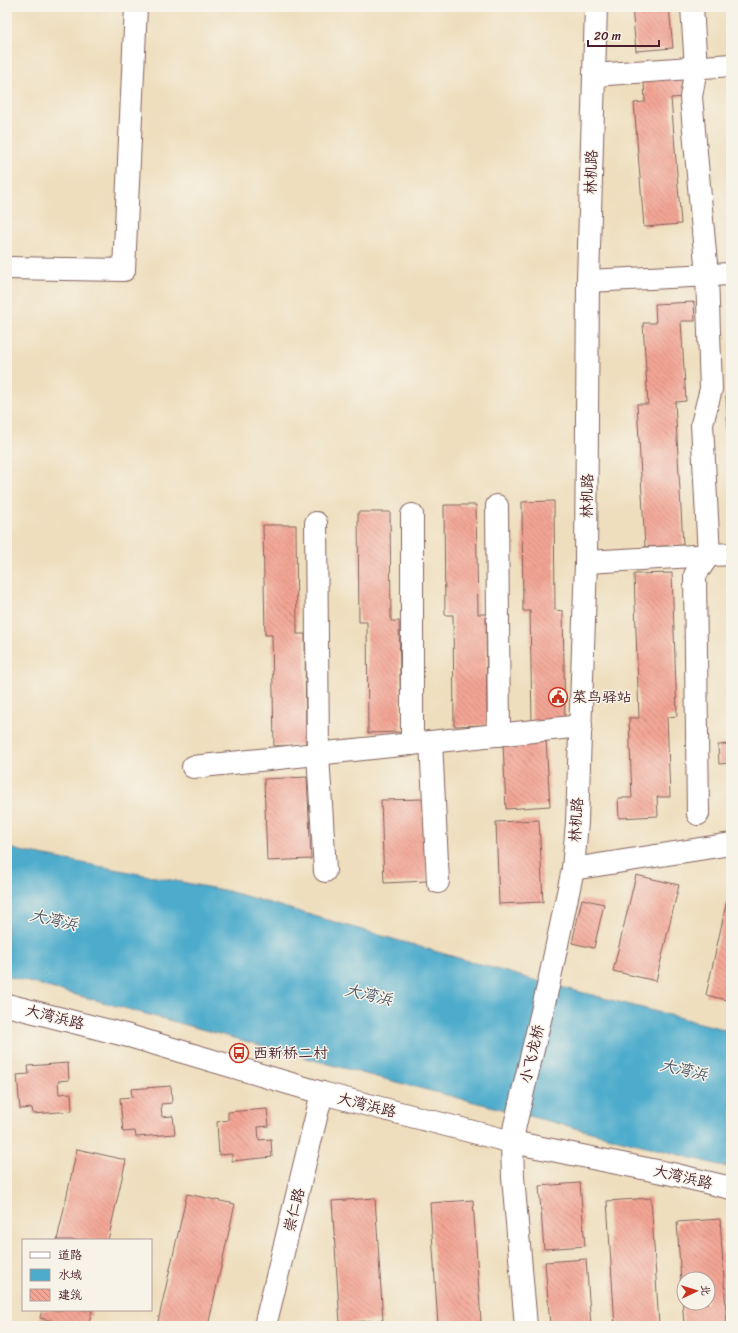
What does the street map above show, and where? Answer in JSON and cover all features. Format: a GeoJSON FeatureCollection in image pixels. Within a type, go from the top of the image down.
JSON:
{"type":"FeatureCollection","features":[{"type":"Feature","properties":{"kind":"street"},"geometry":{"type":"LineString","coordinates":[[7,268],[124,270],[136,7]]}},
{"type":"Feature","properties":{"kind":"street","name":"林机路"},"geometry":{"type":"LineString","coordinates":[[549,982],[572,870],[577,822],[586,562],[588,281],[596,7]]}},
{"type":"Feature","properties":{"kind":"street"},"geometry":{"type":"LineString","coordinates":[[692,7],[696,68],[691,97],[707,275],[711,389],[702,424],[709,555],[695,575],[698,814]]}},
{"type":"Feature","properties":{"kind":"street"},"geometry":{"type":"LineString","coordinates":[[594,75],[731,65]]}},
{"type":"Feature","properties":{"kind":"street"},"geometry":{"type":"LineString","coordinates":[[588,281],[731,274]]}},
{"type":"Feature","properties":{"kind":"street"},"geometry":{"type":"LineString","coordinates":[[497,506],[499,735]]}},
{"type":"Feature","properties":{"kind":"street"},"geometry":{"type":"LineString","coordinates":[[412,515],[422,743],[438,882]]}},
{"type":"Feature","properties":{"kind":"street"},"geometry":{"type":"LineString","coordinates":[[316,524],[318,754],[325,871]]}},
{"type":"Feature","properties":{"kind":"street"},"geometry":{"type":"LineString","coordinates":[[586,562],[731,554]]}},
{"type":"Feature","properties":{"kind":"street"},"geometry":{"type":"LineString","coordinates":[[193,767],[580,726]]}},
{"type":"Feature","properties":{"kind":"street"},"geometry":{"type":"LineString","coordinates":[[572,870],[731,844]]}},
{"type":"Feature","properties":{"kind":"street","name":"小飞龙桥"},"geometry":{"type":"LineString","coordinates":[[526,1326],[513,1177],[514,1134],[549,982]]}},
{"type":"Feature","properties":{"kind":"street","name":"大湾浜路"},"geometry":{"type":"LineString","coordinates":[[7,1005],[129,1036],[322,1093],[514,1134],[731,1188]]}},
{"type":"Feature","properties":{"kind":"street","name":"崇仁路"},"geometry":{"type":"LineString","coordinates":[[265,1326],[322,1093]]}},
{"type":"Feature","properties":{"kind":"water","name":"大湾浜"},"geometry":{"type":"Polygon","coordinates":[[[7,847],[20,851],[228,891],[534,980],[731,1031],[731,1168],[369,1075],[7,976],[7,847]]]}},
{"type":"Feature","properties":{"kind":"building"},"geometry":{"type":"Polygon","coordinates":[[[632,7],[669,7],[673,48],[636,51],[632,7]]]}},
{"type":"Feature","properties":{"kind":"building"},"geometry":{"type":"Polygon","coordinates":[[[683,77],[685,97],[671,98],[681,224],[644,227],[634,103],[645,102],[644,81],[683,77]]]}},
{"type":"Feature","properties":{"kind":"building"},"geometry":{"type":"Polygon","coordinates":[[[694,302],[695,321],[681,321],[686,401],[675,402],[683,545],[645,547],[637,404],[648,404],[643,323],[656,323],[655,304],[694,302]]]}},
{"type":"Feature","properties":{"kind":"building"},"geometry":{"type":"Polygon","coordinates":[[[731,395],[731,465],[730,465],[726,396],[731,395]]]}},
{"type":"Feature","properties":{"kind":"building"},"geometry":{"type":"Polygon","coordinates":[[[554,501],[555,610],[563,611],[565,722],[532,722],[530,611],[523,611],[522,502],[554,501]]]}},
{"type":"Feature","properties":{"kind":"building"},"geometry":{"type":"Polygon","coordinates":[[[444,505],[476,505],[478,614],[486,614],[487,725],[454,726],[453,615],[445,615],[444,505]]]}},
{"type":"Feature","properties":{"kind":"building"},"geometry":{"type":"Polygon","coordinates":[[[358,512],[390,512],[391,621],[399,621],[401,732],[368,733],[367,622],[359,622],[358,512]]]}},
{"type":"Feature","properties":{"kind":"building"},"geometry":{"type":"Polygon","coordinates":[[[263,525],[296,525],[297,634],[305,634],[306,745],[274,746],[272,635],[265,635],[263,525]]]}},
{"type":"Feature","properties":{"kind":"building"},"geometry":{"type":"Polygon","coordinates":[[[672,573],[677,716],[667,717],[670,797],[657,797],[658,816],[619,818],[618,798],[632,798],[629,718],[639,718],[634,574],[672,573]]]}},
{"type":"Feature","properties":{"kind":"building"},"geometry":{"type":"Polygon","coordinates":[[[546,740],[550,806],[506,809],[503,743],[546,740]]]}},
{"type":"Feature","properties":{"kind":"building"},"geometry":{"type":"Polygon","coordinates":[[[731,744],[731,763],[719,764],[718,745],[731,744]]]}},
{"type":"Feature","properties":{"kind":"building"},"geometry":{"type":"Polygon","coordinates":[[[307,777],[311,859],[267,861],[264,779],[307,777]]]}},
{"type":"Feature","properties":{"kind":"building"},"geometry":{"type":"Polygon","coordinates":[[[424,799],[427,881],[384,883],[381,800],[424,799]]]}},
{"type":"Feature","properties":{"kind":"building"},"geometry":{"type":"Polygon","coordinates":[[[539,820],[543,902],[499,904],[496,822],[539,820]]]}},
{"type":"Feature","properties":{"kind":"building"},"geometry":{"type":"Polygon","coordinates":[[[636,875],[679,885],[656,981],[613,971],[636,875]]]}},
{"type":"Feature","properties":{"kind":"building"},"geometry":{"type":"Polygon","coordinates":[[[731,887],[731,1001],[706,995],[731,887]]]}},
{"type":"Feature","properties":{"kind":"building"},"geometry":{"type":"Polygon","coordinates":[[[582,899],[604,904],[594,948],[572,943],[582,899]]]}},
{"type":"Feature","properties":{"kind":"building"},"geometry":{"type":"Polygon","coordinates":[[[68,1063],[69,1080],[58,1081],[59,1094],[71,1093],[72,1111],[33,1114],[32,1108],[20,1109],[17,1075],[29,1074],[28,1066],[68,1063]]]}},
{"type":"Feature","properties":{"kind":"building"},"geometry":{"type":"Polygon","coordinates":[[[171,1086],[172,1103],[161,1104],[162,1117],[173,1116],[175,1134],[136,1137],[135,1131],[123,1132],[120,1098],[132,1097],[131,1089],[171,1086]]]}},
{"type":"Feature","properties":{"kind":"building"},"geometry":{"type":"Polygon","coordinates":[[[267,1109],[269,1126],[258,1127],[259,1140],[271,1139],[272,1157],[232,1161],[232,1154],[219,1155],[217,1122],[228,1120],[228,1112],[267,1109]]]}},
{"type":"Feature","properties":{"kind":"building"},"geometry":{"type":"Polygon","coordinates":[[[77,1149],[126,1160],[108,1239],[57,1239],[77,1149]]]}},
{"type":"Feature","properties":{"kind":"building"},"geometry":{"type":"Polygon","coordinates":[[[580,1183],[585,1246],[544,1249],[539,1186],[580,1183]]]}},
{"type":"Feature","properties":{"kind":"building"},"geometry":{"type":"Polygon","coordinates":[[[187,1194],[235,1204],[208,1326],[157,1326],[187,1194]]]}},
{"type":"Feature","properties":{"kind":"building"},"geometry":{"type":"Polygon","coordinates":[[[375,1198],[383,1320],[340,1323],[332,1201],[375,1198]]]}},
{"type":"Feature","properties":{"kind":"building"},"geometry":{"type":"Polygon","coordinates":[[[651,1198],[659,1326],[615,1326],[607,1201],[651,1198]]]}},
{"type":"Feature","properties":{"kind":"building"},"geometry":{"type":"Polygon","coordinates":[[[473,1200],[481,1322],[438,1325],[430,1203],[473,1200]]]}},
{"type":"Feature","properties":{"kind":"building"},"geometry":{"type":"Polygon","coordinates":[[[720,1219],[727,1326],[684,1326],[683,1311],[716,1311],[716,1271],[680,1271],[677,1222],[720,1219]]]}},
{"type":"Feature","properties":{"kind":"building"},"geometry":{"type":"Polygon","coordinates":[[[586,1259],[591,1326],[550,1326],[545,1262],[586,1259]]]}},
{"type":"Feature","properties":{"kind":"building"},"geometry":{"type":"Polygon","coordinates":[[[42,1311],[92,1311],[88,1326],[73,1326],[40,1318],[42,1311]]]}},
{"type":"Feature","properties":{"kind":"place","name":"菜鸟驿站"},"geometry":{"type":"Point","coordinates":[558,697]}},
{"type":"Feature","properties":{"kind":"place","name":"西新桥二村"},"geometry":{"type":"Point","coordinates":[239,1053]}}]}
